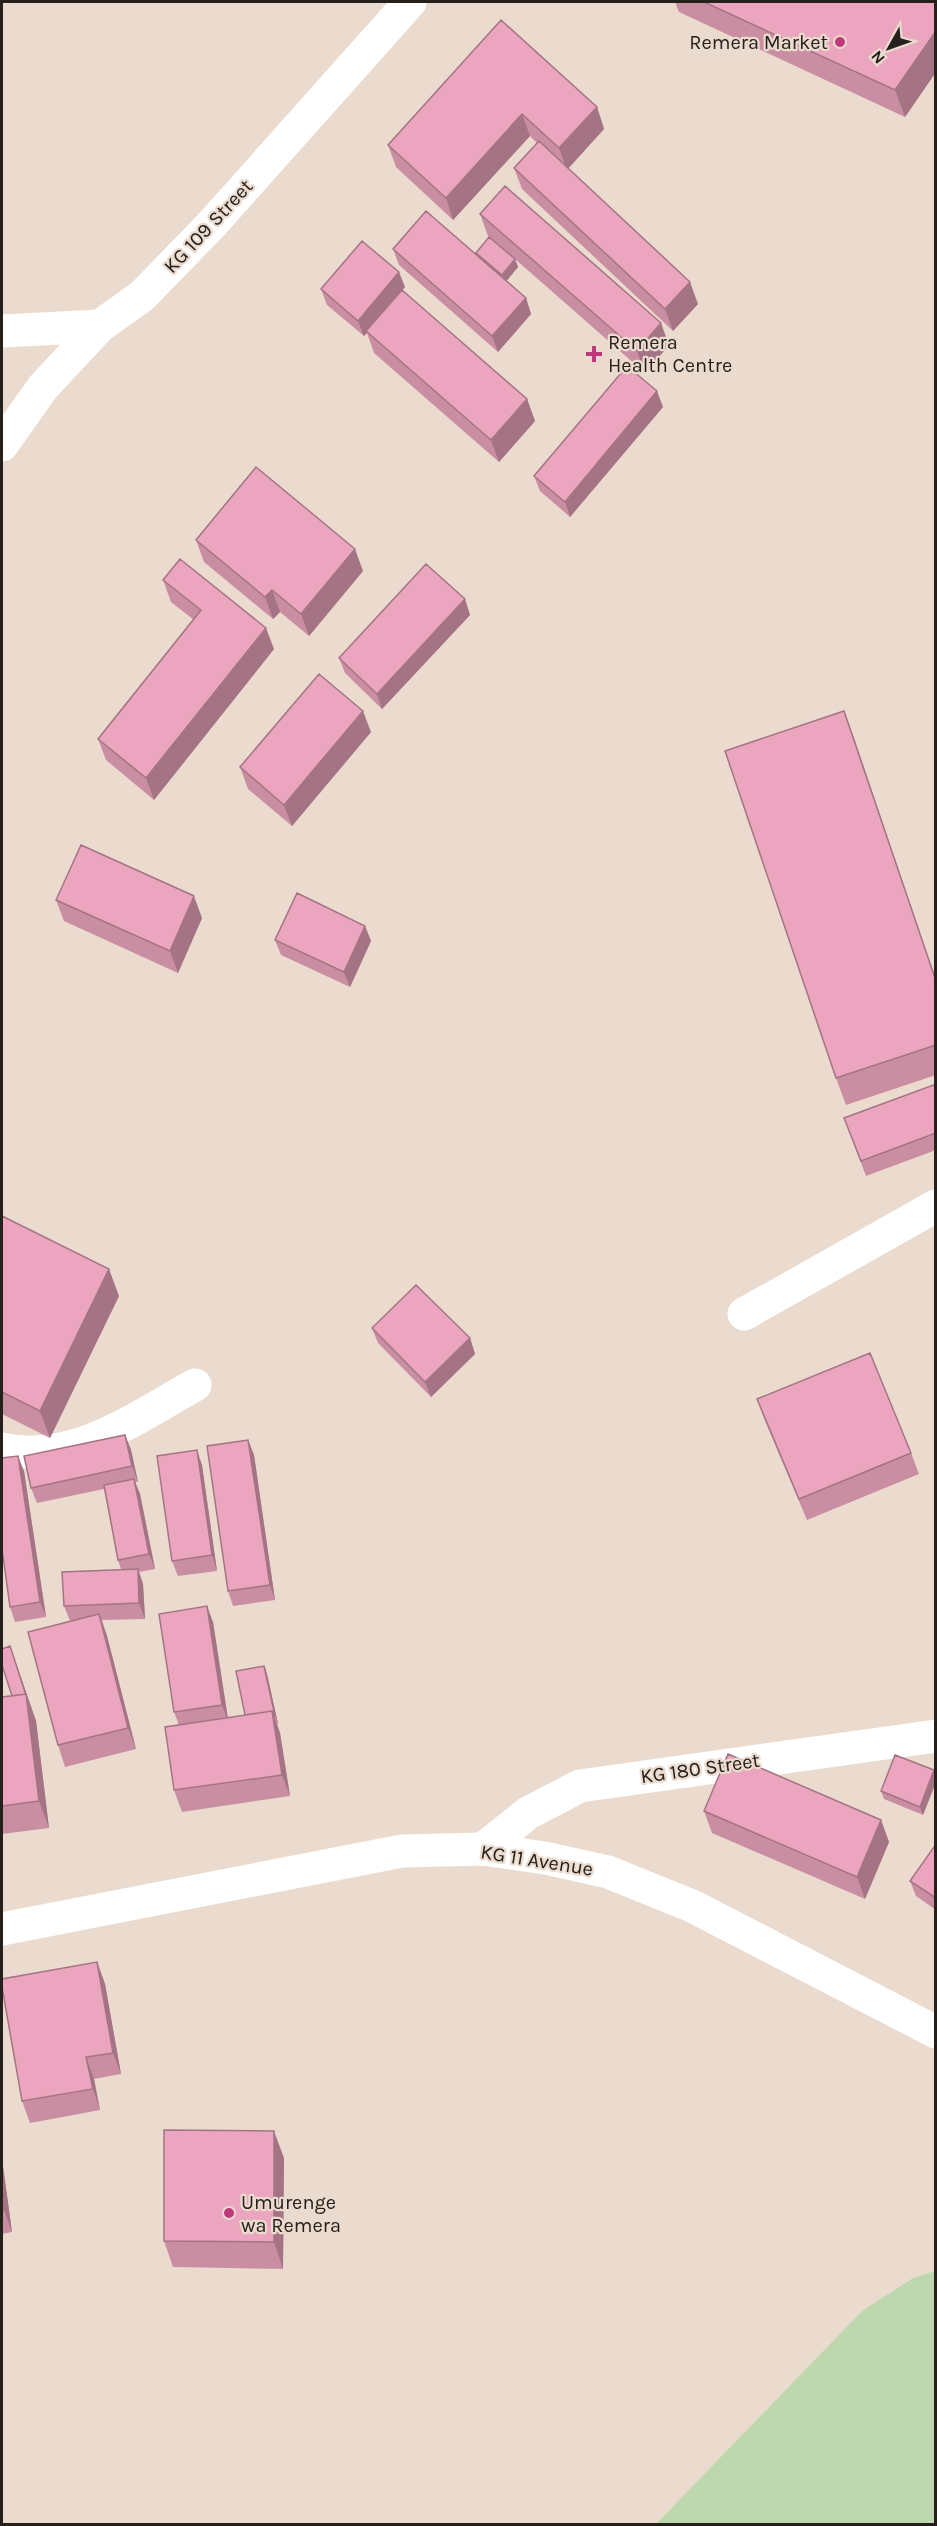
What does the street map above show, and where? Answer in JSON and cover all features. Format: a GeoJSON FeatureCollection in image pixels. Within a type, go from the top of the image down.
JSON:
{"type":"FeatureCollection","features":[{"type":"Feature","properties":{"kind":"street","name":"KG 109 Street"},"geometry":{"type":"LineString","coordinates":[[2,445],[43,387],[100,326],[142,296],[212,224],[410,2]]}},
{"type":"Feature","properties":{"kind":"street"},"geometry":{"type":"LineString","coordinates":[[2,331],[100,326]]}},
{"type":"Feature","properties":{"kind":"street"},"geometry":{"type":"LineString","coordinates":[[744,1314],[936,1206]]}},
{"type":"Feature","properties":{"kind":"street"},"geometry":{"type":"LineString","coordinates":[[2,1449],[20,1453],[54,1451],[94,1440],[195,1385]]}},
{"type":"Feature","properties":{"kind":"street","name":"KG 180 Street"},"geometry":{"type":"LineString","coordinates":[[483,1849],[528,1813],[580,1786],[936,1736]]}},
{"type":"Feature","properties":{"kind":"street","name":"KG 11 Avenue"},"geometry":{"type":"LineString","coordinates":[[2,1929],[402,1851],[483,1849],[545,1858],[608,1872],[692,1906],[936,2032]]}},
{"type":"Feature","properties":{"kind":"green space"},"geometry":{"type":"Polygon","coordinates":[[[935,2271],[935,2524],[656,2524],[862,2311],[913,2278],[935,2271]]]}},
{"type":"Feature","properties":{"kind":"building","name":"Remera Market"},"geometry":{"type":"Polygon","coordinates":[[[704,2],[936,2],[936,31],[895,90],[704,2]]]}},
{"type":"Feature","properties":{"kind":"building"},"geometry":{"type":"Polygon","coordinates":[[[501,20],[597,107],[559,148],[522,114],[446,198],[388,145],[501,20]]]}},
{"type":"Feature","properties":{"kind":"building"},"geometry":{"type":"Polygon","coordinates":[[[539,141],[690,282],[665,309],[514,168],[539,141]]]}},
{"type":"Feature","properties":{"kind":"building"},"geometry":{"type":"Polygon","coordinates":[[[505,186],[661,323],[637,351],[480,214],[505,186]]]}},
{"type":"Feature","properties":{"kind":"building"},"geometry":{"type":"Polygon","coordinates":[[[426,211],[526,298],[492,336],[393,249],[426,211]]]}},
{"type":"Feature","properties":{"kind":"building"},"geometry":{"type":"Polygon","coordinates":[[[489,237],[515,259],[502,275],[476,253],[489,237]]]}},
{"type":"Feature","properties":{"kind":"building"},"geometry":{"type":"Polygon","coordinates":[[[362,241],[399,272],[358,321],[321,289],[362,241]]]}},
{"type":"Feature","properties":{"kind":"building"},"geometry":{"type":"Polygon","coordinates":[[[402,290],[527,399],[491,440],[366,331],[402,290]]]}},
{"type":"Feature","properties":{"kind":"building"},"geometry":{"type":"Polygon","coordinates":[[[627,366],[657,391],[565,502],[534,476],[627,366]]]}},
{"type":"Feature","properties":{"kind":"building"},"geometry":{"type":"Polygon","coordinates":[[[256,467],[355,549],[301,614],[272,590],[265,597],[196,540],[256,467]]]}},
{"type":"Feature","properties":{"kind":"building"},"geometry":{"type":"Polygon","coordinates":[[[180,559],[266,628],[146,778],[98,739],[201,610],[163,580],[180,559]]]}},
{"type":"Feature","properties":{"kind":"building"},"geometry":{"type":"Polygon","coordinates":[[[426,564],[465,599],[377,694],[339,658],[426,564]]]}},
{"type":"Feature","properties":{"kind":"building"},"geometry":{"type":"Polygon","coordinates":[[[319,674],[363,711],[284,805],[240,767],[319,674]]]}},
{"type":"Feature","properties":{"kind":"building"},"geometry":{"type":"Polygon","coordinates":[[[844,711],[936,981],[936,1045],[836,1078],[725,751],[844,711]]]}},
{"type":"Feature","properties":{"kind":"building"},"geometry":{"type":"Polygon","coordinates":[[[81,845],[194,896],[170,951],[56,900],[81,845]]]}},
{"type":"Feature","properties":{"kind":"building"},"geometry":{"type":"Polygon","coordinates":[[[297,893],[365,926],[344,972],[275,940],[297,893]]]}},
{"type":"Feature","properties":{"kind":"building"},"geometry":{"type":"Polygon","coordinates":[[[936,1084],[936,1133],[861,1161],[844,1118],[936,1084]]]}},
{"type":"Feature","properties":{"kind":"building"},"geometry":{"type":"Polygon","coordinates":[[[2,1216],[109,1269],[40,1411],[2,1392],[2,1216]]]}},
{"type":"Feature","properties":{"kind":"building"},"geometry":{"type":"Polygon","coordinates":[[[416,1285],[470,1338],[425,1382],[372,1328],[416,1285]]]}},
{"type":"Feature","properties":{"kind":"building"},"geometry":{"type":"Polygon","coordinates":[[[870,1353],[911,1453],[799,1499],[757,1399],[870,1353]]]}},
{"type":"Feature","properties":{"kind":"building"},"geometry":{"type":"Polygon","coordinates":[[[125,1435],[132,1466],[31,1488],[24,1456],[125,1435]]]}},
{"type":"Feature","properties":{"kind":"building"},"geometry":{"type":"Polygon","coordinates":[[[248,1440],[270,1585],[228,1591],[207,1446],[248,1440]]]}},
{"type":"Feature","properties":{"kind":"building"},"geometry":{"type":"Polygon","coordinates":[[[197,1450],[212,1555],[172,1561],[157,1456],[197,1450]]]}},
{"type":"Feature","properties":{"kind":"building"},"geometry":{"type":"Polygon","coordinates":[[[18,1456],[40,1602],[10,1607],[2,1549],[2,1458],[18,1456]]]}},
{"type":"Feature","properties":{"kind":"building"},"geometry":{"type":"Polygon","coordinates":[[[134,1479],[149,1554],[118,1560],[104,1485],[134,1479]]]}},
{"type":"Feature","properties":{"kind":"building"},"geometry":{"type":"Polygon","coordinates":[[[138,1569],[139,1603],[64,1606],[62,1572],[138,1569]]]}},
{"type":"Feature","properties":{"kind":"building"},"geometry":{"type":"Polygon","coordinates":[[[207,1606],[222,1705],[174,1712],[159,1614],[207,1606]]]}},
{"type":"Feature","properties":{"kind":"building"},"geometry":{"type":"Polygon","coordinates":[[[99,1614],[128,1728],[58,1745],[28,1632],[99,1614]]]}},
{"type":"Feature","properties":{"kind":"building"},"geometry":{"type":"Polygon","coordinates":[[[10,1646],[26,1694],[12,1696],[2,1665],[2,1649],[10,1646]]]}},
{"type":"Feature","properties":{"kind":"building"},"geometry":{"type":"Polygon","coordinates":[[[264,1666],[275,1716],[272,1711],[245,1715],[236,1671],[264,1666]]]}},
{"type":"Feature","properties":{"kind":"building"},"geometry":{"type":"Polygon","coordinates":[[[26,1694],[39,1801],[2,1806],[2,1697],[26,1694]]]}},
{"type":"Feature","properties":{"kind":"building"},"geometry":{"type":"Polygon","coordinates":[[[272,1711],[282,1775],[174,1790],[165,1727],[272,1711]]]}},
{"type":"Feature","properties":{"kind":"building"},"geometry":{"type":"Polygon","coordinates":[[[728,1754],[881,1820],[857,1877],[704,1811],[728,1754]]]}},
{"type":"Feature","properties":{"kind":"building"},"geometry":{"type":"Polygon","coordinates":[[[895,1755],[934,1770],[920,1807],[881,1791],[895,1755]]]}},
{"type":"Feature","properties":{"kind":"building"},"geometry":{"type":"Polygon","coordinates":[[[936,1844],[936,1898],[910,1881],[936,1844]]]}},
{"type":"Feature","properties":{"kind":"building"},"geometry":{"type":"Polygon","coordinates":[[[97,1962],[113,2053],[86,2057],[93,2089],[22,2101],[2,1979],[97,1962]]]}},
{"type":"Feature","properties":{"kind":"building","name":"Umurenge wa Remera"},"geometry":{"type":"Polygon","coordinates":[[[164,2130],[274,2131],[274,2242],[164,2241],[164,2130]]]}},
{"type":"Feature","properties":{"kind":"place","name":"Remera Market"},"geometry":{"type":"Point","coordinates":[840,42]}},
{"type":"Feature","properties":{"kind":"place","name":"Remera Health Centre"},"geometry":{"type":"Point","coordinates":[594,354]}},
{"type":"Feature","properties":{"kind":"place","name":"Umurenge wa Remera"},"geometry":{"type":"Point","coordinates":[229,2213]}}]}
